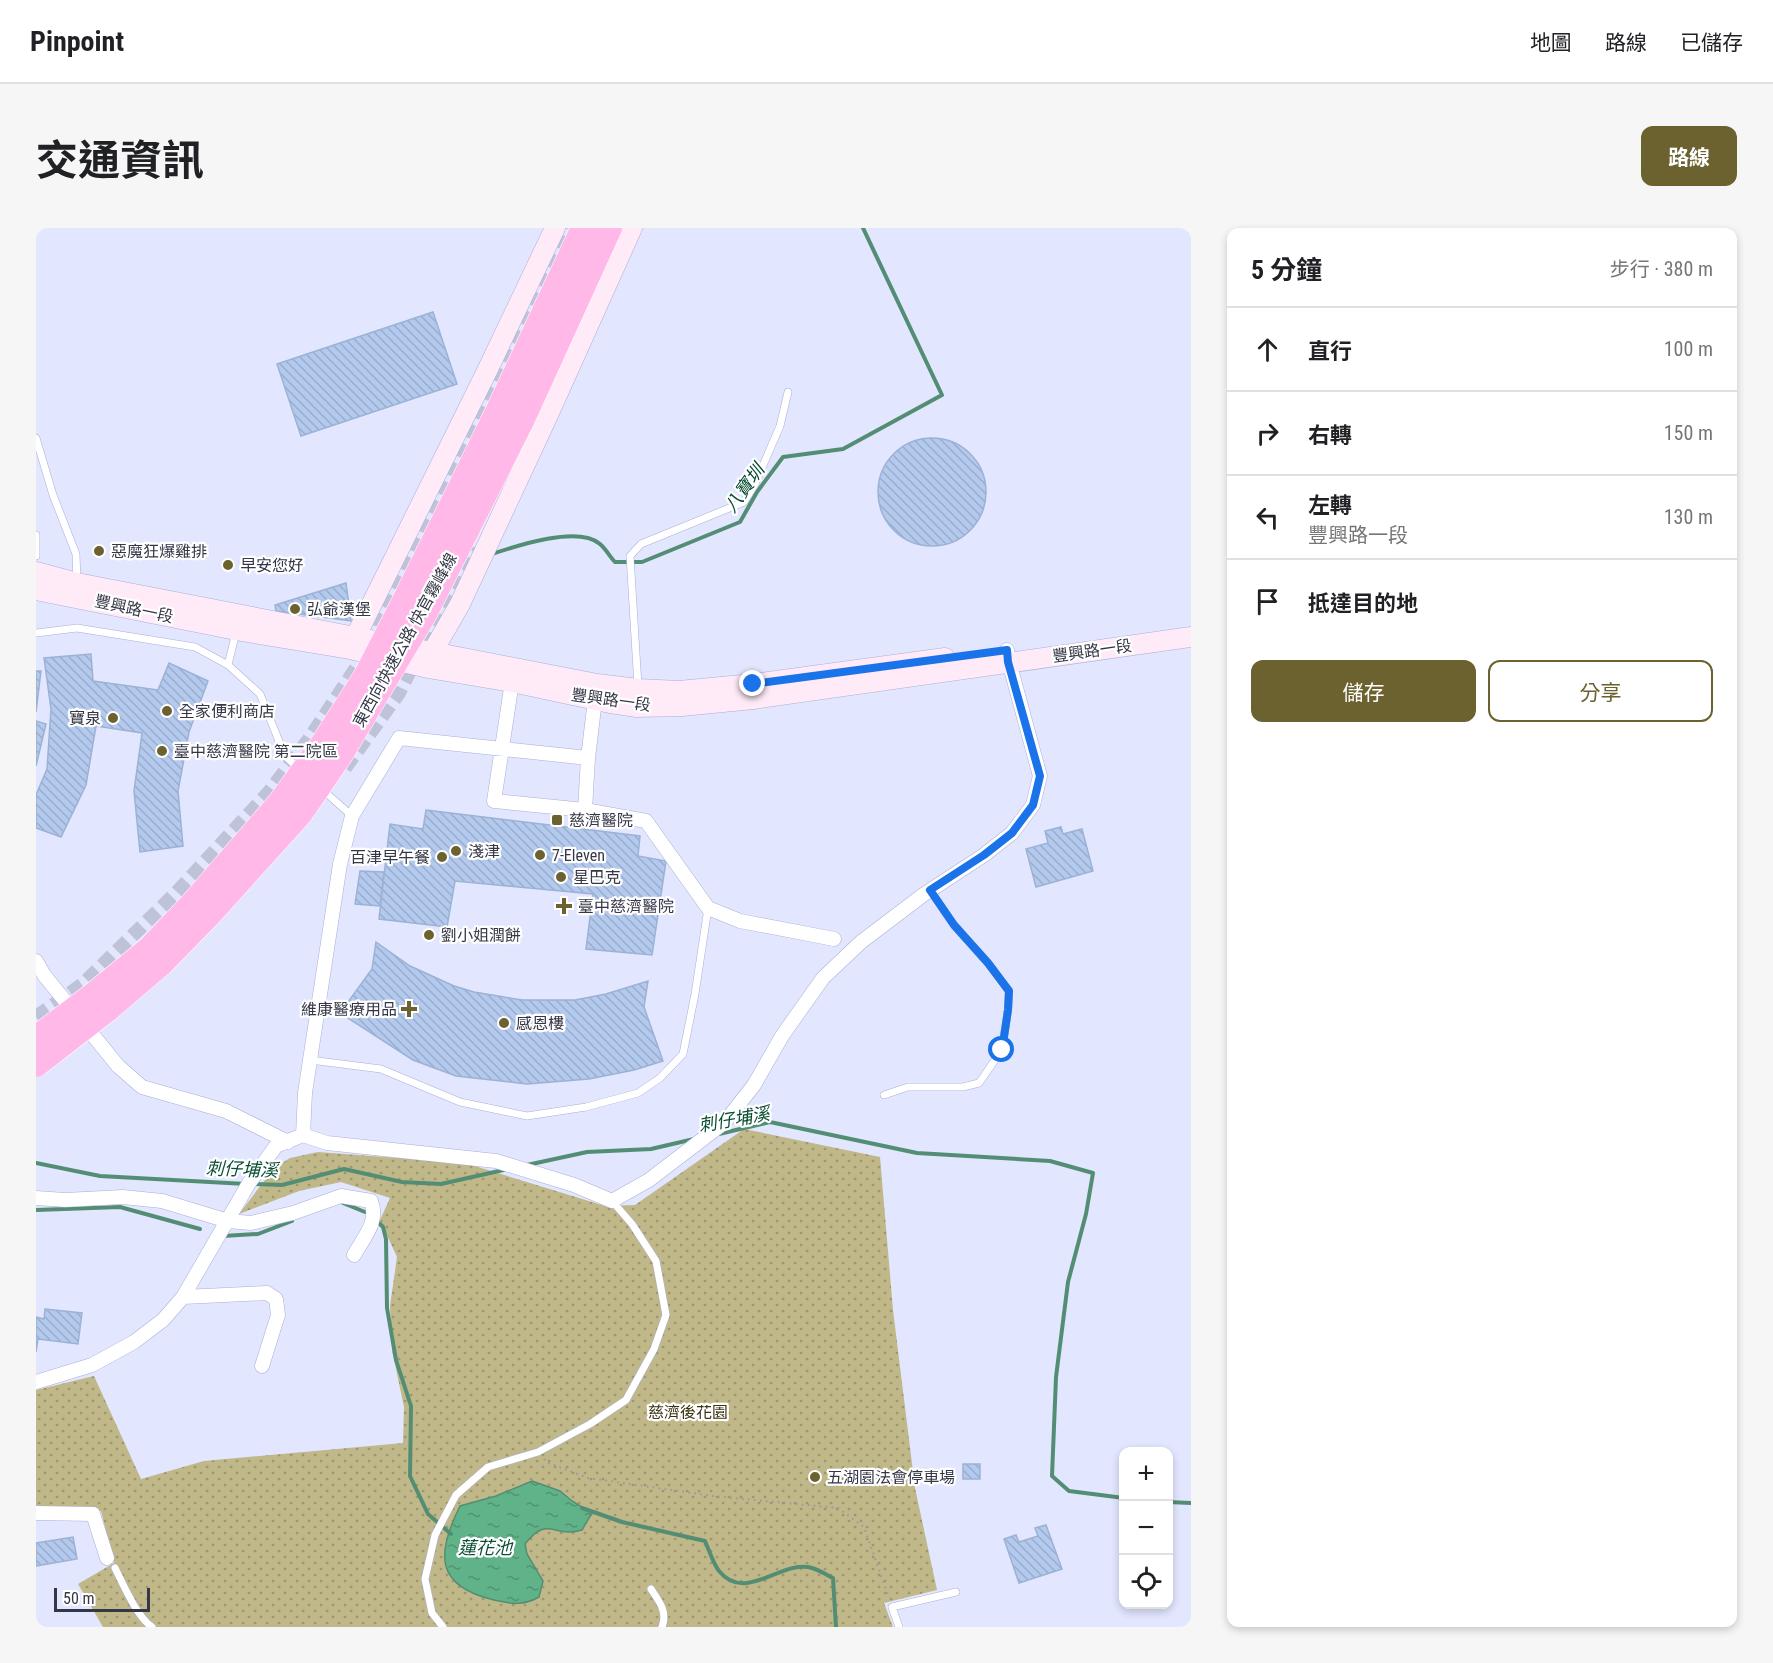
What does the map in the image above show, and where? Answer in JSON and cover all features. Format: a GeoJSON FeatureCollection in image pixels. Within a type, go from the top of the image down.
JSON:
{"type":"FeatureCollection","features":[{"type":"Feature","properties":{"kind":"highway","name":"東西向快速公路 快官霧峰線"},"geometry":{"type":"LineString","coordinates":[[36,1038],[150,949],[194,904],[282,801],[327,738],[366,677],[404,603],[499,410],[584,228]]}},
{"type":"Feature","properties":{"kind":"highway","name":"東西向快速公路 快官霧峰線"},"geometry":{"type":"LineString","coordinates":[[36,1064],[107,1009],[170,954],[300,813],[332,766],[425,612],[521,421],[609,228]]}},
{"type":"Feature","properties":{"kind":"street"},"geometry":{"type":"LineString","coordinates":[[354,642],[555,228]]}},
{"type":"Feature","properties":{"kind":"street"},"geometry":{"type":"LineString","coordinates":[[431,660],[460,604],[548,416],[632,228]]}},
{"type":"Feature","properties":{"kind":"street","name":"豐興路一段"},"geometry":{"type":"LineString","coordinates":[[36,572],[75,590]]}},
{"type":"Feature","properties":{"kind":"street","name":"豐興路一段"},"geometry":{"type":"LineString","coordinates":[[36,590],[75,590],[638,698],[679,691],[1191,637]]}},
{"type":"Feature","properties":{"kind":"street","name":"豐興路一段"},"geometry":{"type":"LineString","coordinates":[[1008,656],[1191,623]]}},
{"type":"Feature","properties":{"kind":"street"},"geometry":{"type":"LineString","coordinates":[[36,1382],[92,1365],[134,1342],[163,1320],[183,1297],[249,1183],[276,1146],[303,1135],[327,1143],[496,1161],[574,1185],[612,1201],[649,1180],[725,1122],[754,1085],[782,1036],[823,978],[861,942],[1012,833],[1033,805],[1040,776],[1008,656]]}},
{"type":"Feature","properties":{"kind":"street"},"geometry":{"type":"LineString","coordinates":[[513,675],[494,801],[585,810],[646,821],[708,908],[741,921],[834,939]]}},
{"type":"Feature","properties":{"kind":"street"},"geometry":{"type":"LineString","coordinates":[[585,810],[596,691]]}},
{"type":"Feature","properties":{"kind":"street"},"geometry":{"type":"LineString","coordinates":[[303,1135],[305,1093],[340,864],[352,816],[399,738],[588,758]]}},
{"type":"Feature","properties":{"kind":"street"},"geometry":{"type":"LineString","coordinates":[[36,962],[118,1066],[142,1087],[226,1111],[288,1142]]}},
{"type":"Feature","properties":{"kind":"street"},"geometry":{"type":"LineString","coordinates":[[36,1198],[65,1200],[123,1197],[162,1201],[228,1221],[251,1223],[293,1213],[340,1196],[371,1202],[375,1210],[373,1221],[354,1255]]}},
{"type":"Feature","properties":{"kind":"street"},"geometry":{"type":"LineString","coordinates":[[183,1297],[267,1293],[276,1299],[278,1315],[262,1366]]}},
{"type":"Feature","properties":{"kind":"street"},"geometry":{"type":"LineString","coordinates":[[36,1513],[93,1514],[111,1563]]}},
{"type":"Feature","properties":{"kind":"lane"},"geometry":{"type":"LineString","coordinates":[[638,698],[630,556],[641,544],[744,502],[755,484],[780,426],[788,392]]}},
{"type":"Feature","properties":{"kind":"lane"},"geometry":{"type":"LineString","coordinates":[[36,438],[53,495],[76,554],[75,590]]}},
{"type":"Feature","properties":{"kind":"lane"},"geometry":{"type":"LineString","coordinates":[[36,535],[36,556]]}},
{"type":"Feature","properties":{"kind":"lane"},"geometry":{"type":"LineString","coordinates":[[228,665],[239,622]]}},
{"type":"Feature","properties":{"kind":"lane"},"geometry":{"type":"LineString","coordinates":[[36,633],[77,628],[185,645],[195,647],[228,665],[260,694],[285,756],[352,816]]}},
{"type":"Feature","properties":{"kind":"lane"},"geometry":{"type":"LineString","coordinates":[[884,1095],[908,1087],[963,1087],[979,1083],[1002,1050],[1009,991],[954,925],[930,890]]}},
{"type":"Feature","properties":{"kind":"lane"},"geometry":{"type":"LineString","coordinates":[[310,1060],[360,1063],[460,1102],[526,1116],[586,1107],[638,1093],[660,1078],[683,1054],[708,908]]}},
{"type":"Feature","properties":{"kind":"lane"},"geometry":{"type":"LineString","coordinates":[[443,1627],[432,1613],[425,1579],[435,1535],[456,1495],[488,1467],[538,1452],[590,1424],[626,1400],[654,1349],[666,1315],[656,1261],[632,1224],[612,1201]]}},
{"type":"Feature","properties":{"kind":"lane"},"geometry":{"type":"LineString","coordinates":[[111,1563],[147,1624],[152,1627]]}},
{"type":"Feature","properties":{"kind":"lane"},"geometry":{"type":"LineString","coordinates":[[651,1589],[664,1609],[662,1627]]}},
{"type":"Feature","properties":{"kind":"lane"},"geometry":{"type":"LineString","coordinates":[[899,1627],[892,1606],[956,1592]]}},
{"type":"Feature","properties":{"kind":"path"},"geometry":{"type":"LineString","coordinates":[[538,1452],[546,1462],[588,1478],[713,1496],[838,1508],[864,1527],[892,1606]]}},
{"type":"Feature","properties":{"kind":"green space","name":"慈濟後花園"},"geometry":{"type":"Polygon","coordinates":[[[744,1129],[880,1157],[893,1310],[915,1488],[937,1590],[884,1603],[893,1627],[103,1627],[78,1584],[114,1563],[101,1511],[36,1507],[36,1390],[94,1376],[141,1479],[204,1461],[403,1443],[404,1407],[392,1350],[390,1306],[397,1257],[380,1220],[390,1198],[341,1182],[299,1191],[239,1214],[274,1168],[290,1158],[318,1152],[465,1163],[605,1206],[635,1205],[744,1129]]]}},
{"type":"Feature","properties":{"kind":"water","name":"蓮花池"},"geometry":{"type":"Polygon","coordinates":[[[532,1481],[560,1491],[592,1513],[582,1530],[565,1532],[552,1529],[540,1530],[525,1544],[527,1554],[543,1581],[539,1597],[522,1603],[506,1602],[475,1594],[460,1586],[451,1577],[446,1566],[445,1553],[452,1523],[460,1506],[496,1496],[532,1481]]]}},
{"type":"Feature","properties":{"kind":"building"},"geometry":{"type":"Polygon","coordinates":[[[433,312],[457,384],[301,436],[277,364],[433,312]]]}},
{"type":"Feature","properties":{"kind":"building"},"geometry":{"type":"Polygon","coordinates":[[[932,438],[953,442],[970,454],[982,471],[986,492],[982,513],[970,530],[953,542],[932,546],[911,542],[894,530],[882,513],[878,492],[882,471],[894,454],[911,442],[932,438]]]}},
{"type":"Feature","properties":{"kind":"building"},"geometry":{"type":"Polygon","coordinates":[[[346,583],[351,621],[276,611],[275,605],[346,583]]]}},
{"type":"Feature","properties":{"kind":"building","name":"臺中慈濟醫院 第二院區"},"geometry":{"type":"Polygon","coordinates":[[[91,654],[93,681],[158,690],[169,663],[208,681],[189,732],[178,791],[183,846],[140,852],[134,791],[142,733],[96,726],[86,785],[61,837],[36,828],[36,795],[47,769],[51,709],[44,658],[91,654]]]}},
{"type":"Feature","properties":{"kind":"building"},"geometry":{"type":"Polygon","coordinates":[[[36,671],[41,671],[36,712],[36,671]]]}},
{"type":"Feature","properties":{"kind":"building"},"geometry":{"type":"Polygon","coordinates":[[[36,721],[46,724],[36,766],[36,721]]]}},
{"type":"Feature","properties":{"kind":"building"},"geometry":{"type":"Polygon","coordinates":[[[426,810],[640,836],[638,856],[666,861],[652,955],[586,949],[593,894],[455,881],[447,927],[379,919],[390,824],[423,829],[426,810]]]}},
{"type":"Feature","properties":{"kind":"building"},"geometry":{"type":"Polygon","coordinates":[[[1061,827],[1063,834],[1082,829],[1093,871],[1036,887],[1026,849],[1048,843],[1045,831],[1061,827]]]}},
{"type":"Feature","properties":{"kind":"building"},"geometry":{"type":"Polygon","coordinates":[[[360,871],[384,872],[380,906],[355,904],[360,871]]]}},
{"type":"Feature","properties":{"kind":"building","name":"感恩樓"},"geometry":{"type":"Polygon","coordinates":[[[376,942],[410,966],[454,986],[474,992],[522,1000],[575,1000],[606,994],[648,981],[644,1007],[663,1061],[634,1070],[589,1079],[527,1084],[456,1076],[413,1060],[340,1013],[372,969],[376,942]]]}},
{"type":"Feature","properties":{"kind":"building"},"geometry":{"type":"Polygon","coordinates":[[[45,1309],[82,1313],[78,1344],[38,1339],[36,1352],[36,1317],[44,1319],[45,1309]]]}},
{"type":"Feature","properties":{"kind":"building"},"geometry":{"type":"Polygon","coordinates":[[[963,1464],[980,1464],[980,1479],[963,1479],[963,1464]]]}},
{"type":"Feature","properties":{"kind":"building"},"geometry":{"type":"Polygon","coordinates":[[[1046,1525],[1062,1569],[1019,1583],[1004,1539],[1016,1535],[1019,1542],[1038,1536],[1035,1528],[1046,1525]]]}},
{"type":"Feature","properties":{"kind":"building"},"geometry":{"type":"Polygon","coordinates":[[[73,1537],[77,1559],[36,1566],[36,1543],[73,1537]]]}},
{"type":"Feature","properties":{"kind":"waterway","name":"八寶圳"},"geometry":{"type":"LineString","coordinates":[[492,554],[547,539],[577,536],[600,544],[615,562],[642,562],[740,522],[757,492],[783,457],[843,449],[942,395],[863,228]]}},
{"type":"Feature","properties":{"kind":"waterway","name":"刺仔埔溪"},"geometry":{"type":"LineString","coordinates":[[719,1134],[770,1122],[917,1153],[1050,1161],[1093,1173],[1086,1214],[1068,1282],[1056,1377],[1052,1476],[1069,1491],[1119,1497]]}},
{"type":"Feature","properties":{"kind":"waterway","name":"刺仔埔溪"},"geometry":{"type":"LineString","coordinates":[[527,1165],[587,1152],[651,1149],[694,1139]]}},
{"type":"Feature","properties":{"kind":"waterway","name":"刺仔埔溪"},"geometry":{"type":"LineString","coordinates":[[36,1163],[100,1176],[246,1184]]}},
{"type":"Feature","properties":{"kind":"waterway","name":"刺仔埔溪"},"geometry":{"type":"LineString","coordinates":[[254,1184],[282,1185],[344,1169],[402,1182],[441,1184],[508,1169]]}},
{"type":"Feature","properties":{"kind":"waterway"},"geometry":{"type":"LineString","coordinates":[[343,1203],[365,1212]]}},
{"type":"Feature","properties":{"kind":"waterway"},"geometry":{"type":"LineString","coordinates":[[36,1210],[120,1207],[200,1229]]}},
{"type":"Feature","properties":{"kind":"waterway"},"geometry":{"type":"LineString","coordinates":[[376,1220],[383,1227],[386,1239],[387,1308],[396,1360],[411,1406],[410,1476],[428,1514],[451,1534]]}},
{"type":"Feature","properties":{"kind":"waterway"},"geometry":{"type":"LineString","coordinates":[[223,1236],[258,1234],[292,1221]]}},
{"type":"Feature","properties":{"kind":"waterway","name":"刺仔埔溪"},"geometry":{"type":"LineString","coordinates":[[1173,1502],[1191,1503]]}},
{"type":"Feature","properties":{"kind":"waterway"},"geometry":{"type":"LineString","coordinates":[[582,1508],[622,1522],[705,1541],[719,1571],[729,1580],[741,1583],[752,1582],[800,1567],[820,1571],[833,1578],[836,1627]]}},
{"type":"Feature","properties":{"kind":"tunnel"},"geometry":{"type":"LineString","coordinates":[[368,646],[567,228]]}},
{"type":"Feature","properties":{"kind":"tunnel"},"geometry":{"type":"LineString","coordinates":[[345,768],[399,693],[472,546]]}},
{"type":"Feature","properties":{"kind":"tunnel"},"geometry":{"type":"LineString","coordinates":[[36,1017],[83,984],[177,892],[269,792],[309,739],[356,668]]}},
{"type":"Feature","properties":{"kind":"place","name":"惡魔狂爆雞排"},"geometry":{"type":"Point","coordinates":[99,551]}},
{"type":"Feature","properties":{"kind":"place","name":"早安您好"},"geometry":{"type":"Point","coordinates":[228,565]}},
{"type":"Feature","properties":{"kind":"place","name":"弘爺漢堡"},"geometry":{"type":"Point","coordinates":[295,609]}},
{"type":"Feature","properties":{"kind":"place","name":"全家便利商店"},"geometry":{"type":"Point","coordinates":[167,711]}},
{"type":"Feature","properties":{"kind":"place","name":"寶泉"},"geometry":{"type":"Point","coordinates":[113,718]}},
{"type":"Feature","properties":{"kind":"place","name":"臺中慈濟醫院 第二院區"},"geometry":{"type":"Point","coordinates":[162,751]}},
{"type":"Feature","properties":{"kind":"place","name":"慈濟醫院"},"geometry":{"type":"Point","coordinates":[557,820]}},
{"type":"Feature","properties":{"kind":"place","name":"淺津"},"geometry":{"type":"Point","coordinates":[456,851]}},
{"type":"Feature","properties":{"kind":"place","name":"7-Eleven"},"geometry":{"type":"Point","coordinates":[540,855]}},
{"type":"Feature","properties":{"kind":"place","name":"百津早午餐"},"geometry":{"type":"Point","coordinates":[442,857]}},
{"type":"Feature","properties":{"kind":"place","name":"星巴克"},"geometry":{"type":"Point","coordinates":[561,877]}},
{"type":"Feature","properties":{"kind":"place","name":"臺中慈濟醫院"},"geometry":{"type":"Point","coordinates":[564,906]}},
{"type":"Feature","properties":{"kind":"place","name":"劉小姐潤餅"},"geometry":{"type":"Point","coordinates":[429,935]}},
{"type":"Feature","properties":{"kind":"place","name":"維康醫療用品"},"geometry":{"type":"Point","coordinates":[409,1009]}},
{"type":"Feature","properties":{"kind":"place","name":"感恩樓"},"geometry":{"type":"Point","coordinates":[504,1023]}},
{"type":"Feature","properties":{"kind":"place","name":"五湖園法會停車場"},"geometry":{"type":"Point","coordinates":[815,1477]}},
{"type":"Feature","properties":{"kind":"route"},"geometry":{"type":"LineString","coordinates":[[753,684],[1007,650],[1008,662],[1040,776],[1033,805],[1012,833],[984,855],[930,890],[954,925],[1009,991],[1002,1050]]}}]}
